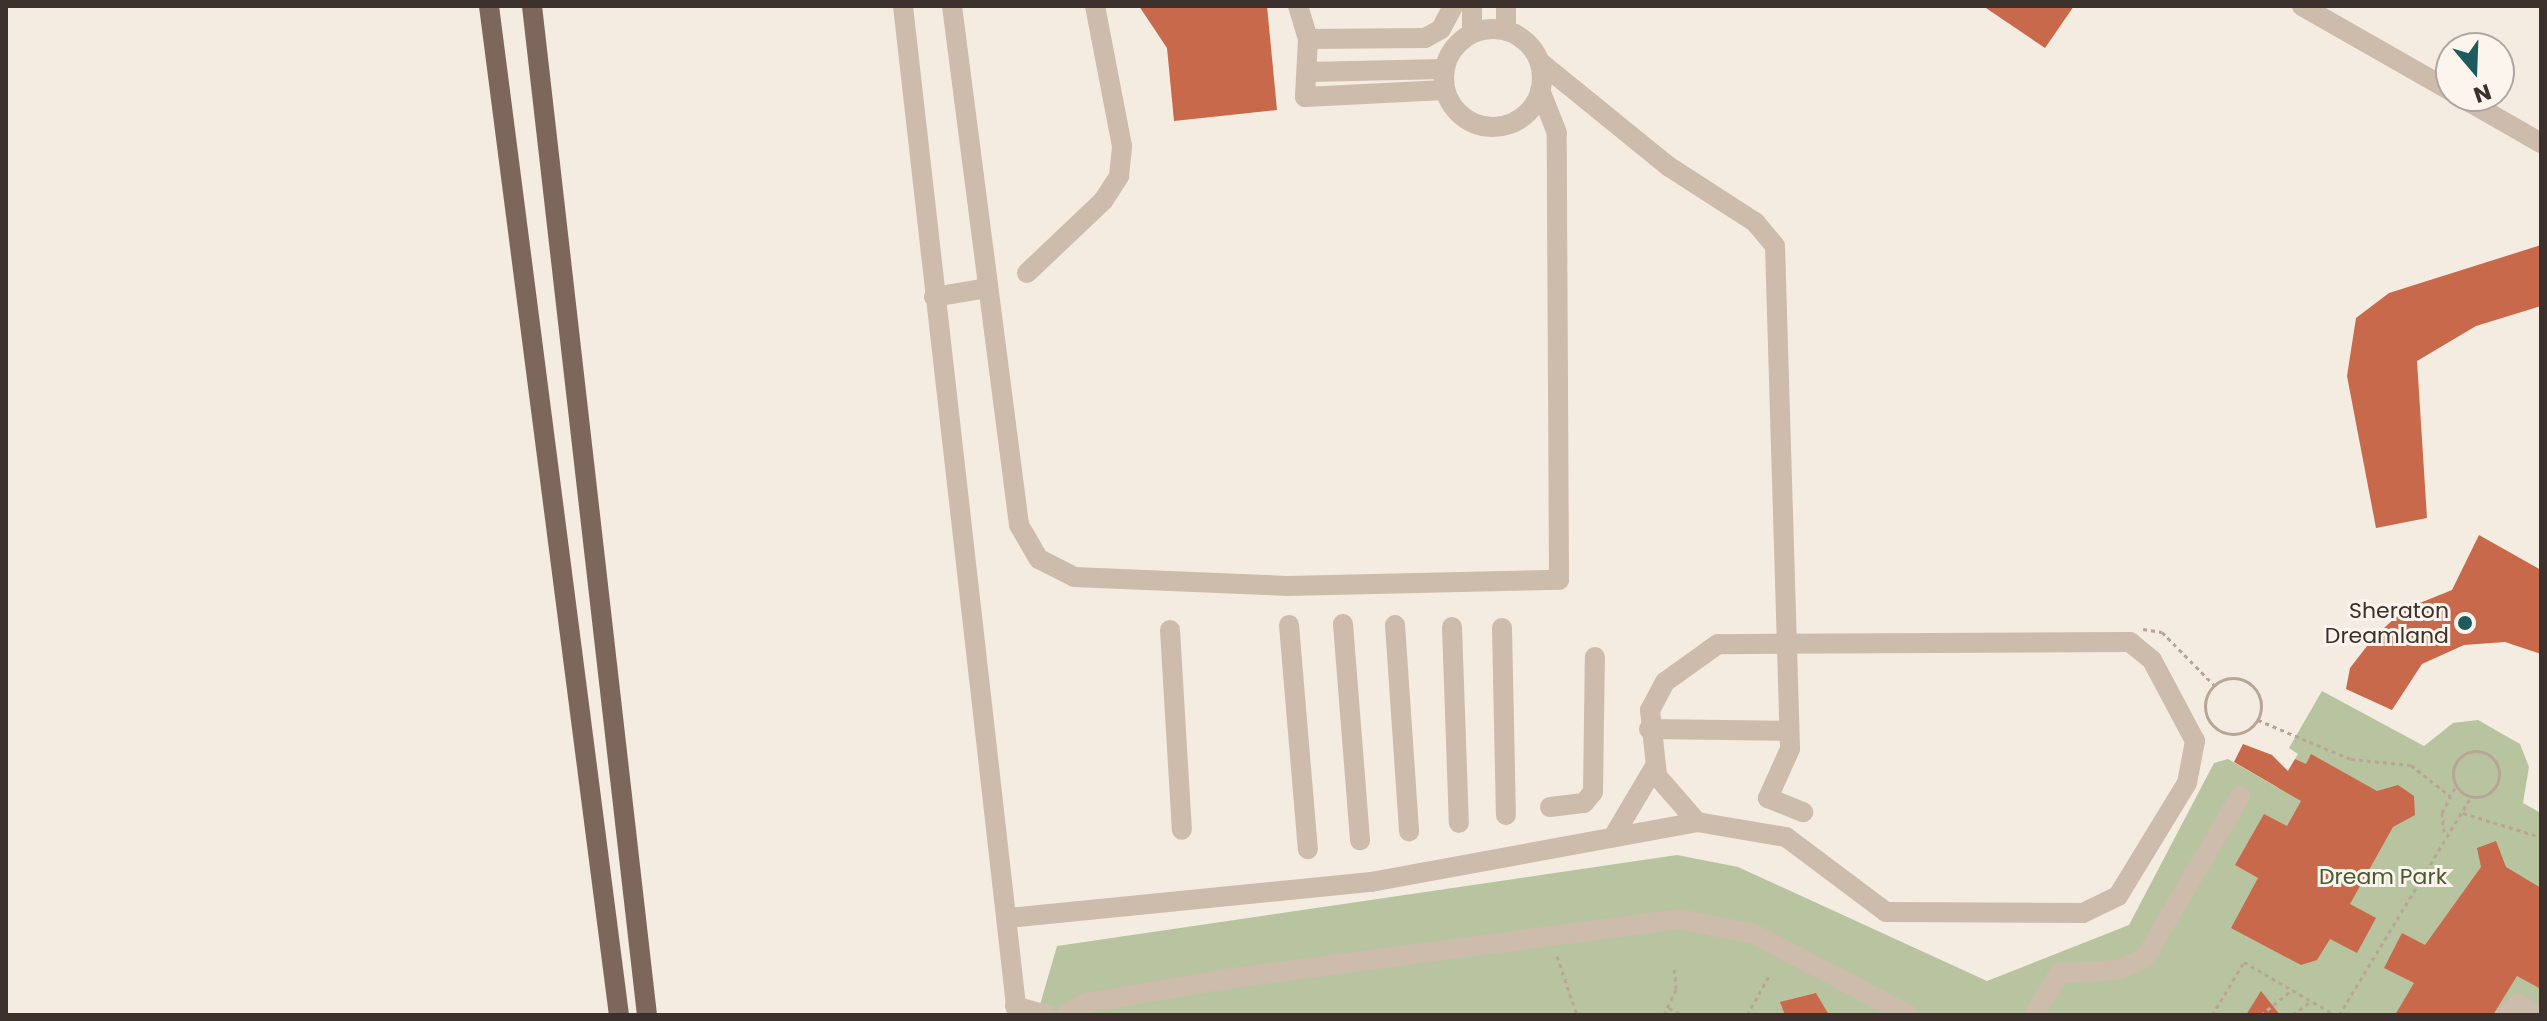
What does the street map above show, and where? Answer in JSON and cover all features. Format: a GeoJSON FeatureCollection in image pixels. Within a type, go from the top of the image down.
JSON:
{"type":"FeatureCollection","features":[{"type":"Feature","properties":{"kind":"main road"},"geometry":{"type":"LineString","coordinates":[[489,6],[619,1015]]}},
{"type":"Feature","properties":{"kind":"main road"},"geometry":{"type":"LineString","coordinates":[[532,6],[647,1015]]}},
{"type":"Feature","properties":{"kind":"street"},"geometry":{"type":"LineString","coordinates":[[903,6],[934,297],[1009,918],[1016,1011],[1046,1015]]}},
{"type":"Feature","properties":{"kind":"street"},"geometry":{"type":"LineString","coordinates":[[952,6],[1019,525],[1030,548],[1062,573],[1287,586],[1559,580],[1557,133],[1540,90],[1540,62]]}},
{"type":"Feature","properties":{"kind":"street"},"geometry":{"type":"LineString","coordinates":[[1027,273],[1103,201],[1119,176],[1122,146],[1095,6]]}},
{"type":"Feature","properties":{"kind":"street"},"geometry":{"type":"LineString","coordinates":[[1298,6],[1308,39],[1305,97],[1445,90]]}},
{"type":"Feature","properties":{"kind":"street"},"geometry":{"type":"LineString","coordinates":[[1308,39],[1425,38],[1441,29],[1453,6]]}},
{"type":"Feature","properties":{"kind":"street"},"geometry":{"type":"LineString","coordinates":[[1472,6],[1472,33],[1444,69],[1445,90],[1459,114],[1485,126],[1513,122],[1540,90]]}},
{"type":"Feature","properties":{"kind":"street"},"geometry":{"type":"LineString","coordinates":[[1506,6],[1506,30],[1540,62],[1668,166],[1755,222],[1775,246],[1783,641],[1789,731],[1786,762],[1768,798],[1803,812]]}},
{"type":"Feature","properties":{"kind":"street"},"geometry":{"type":"LineString","coordinates":[[2302,6],[2435,82]]}},
{"type":"Feature","properties":{"kind":"street"},"geometry":{"type":"LineString","coordinates":[[1472,33],[1506,30]]}},
{"type":"Feature","properties":{"kind":"street"},"geometry":{"type":"LineString","coordinates":[[1307,72],[1444,69]]}},
{"type":"Feature","properties":{"kind":"street"},"geometry":{"type":"LineString","coordinates":[[2487,112],[2541,143]]}},
{"type":"Feature","properties":{"kind":"street"},"geometry":{"type":"LineString","coordinates":[[934,297],[988,288]]}},
{"type":"Feature","properties":{"kind":"street"},"geometry":{"type":"LineString","coordinates":[[1343,624],[1360,840]]}},
{"type":"Feature","properties":{"kind":"street"},"geometry":{"type":"LineString","coordinates":[[1289,625],[1308,849]]}},
{"type":"Feature","properties":{"kind":"street"},"geometry":{"type":"LineString","coordinates":[[1395,625],[1409,832]]}},
{"type":"Feature","properties":{"kind":"street"},"geometry":{"type":"LineString","coordinates":[[1452,627],[1459,823]]}},
{"type":"Feature","properties":{"kind":"street"},"geometry":{"type":"LineString","coordinates":[[1502,628],[1506,815]]}},
{"type":"Feature","properties":{"kind":"street"},"geometry":{"type":"LineString","coordinates":[[1170,630],[1182,830]]}},
{"type":"Feature","properties":{"kind":"street"},"geometry":{"type":"LineString","coordinates":[[1009,918],[1371,882],[1697,822],[1786,837],[1886,912],[2095,910],[2118,896],[2195,761],[2188,725],[2152,660],[2130,642],[1783,641],[1718,644],[1697,653],[1657,694],[1649,729],[1654,768],[1668,794],[1697,822]]}},
{"type":"Feature","properties":{"kind":"street"},"geometry":{"type":"LineString","coordinates":[[1550,807],[1584,803],[1593,792],[1595,657]]}},
{"type":"Feature","properties":{"kind":"street"},"geometry":{"type":"LineString","coordinates":[[1649,729],[1789,731]]}},
{"type":"Feature","properties":{"kind":"street"},"geometry":{"type":"LineString","coordinates":[[1613,837],[1654,768]]}},
{"type":"Feature","properties":{"kind":"street"},"geometry":{"type":"LineString","coordinates":[[2034,1015],[2059,973],[2119,970],[2145,958],[2240,796]]}},
{"type":"Feature","properties":{"kind":"street"},"geometry":{"type":"LineString","coordinates":[[1066,1015],[1661,920],[1716,922],[1754,934],[1908,1015]]}},
{"type":"Feature","properties":{"kind":"street"},"geometry":{"type":"LineString","coordinates":[[2506,1015],[2518,1004],[2539,1015]]}},
{"type":"Feature","properties":{"kind":"path"},"geometry":{"type":"LineString","coordinates":[[2130,642],[2139,630],[2162,632],[2214,685]]}},
{"type":"Feature","properties":{"kind":"path"},"geometry":{"type":"LineString","coordinates":[[2230,678],[2254,687],[2258,720],[2237,734],[2213,725],[2206,701],[2214,685],[2230,678]]}},
{"type":"Feature","properties":{"kind":"path"},"geometry":{"type":"LineString","coordinates":[[2258,720],[2351,759],[2411,765],[2450,796]]}},
{"type":"Feature","properties":{"kind":"path"},"geometry":{"type":"LineString","coordinates":[[2212,1015],[2244,962],[2337,1015],[2444,832],[2463,813],[2471,797],[2497,784],[2490,756],[2461,756],[2444,832]]}},
{"type":"Feature","properties":{"kind":"path"},"geometry":{"type":"LineString","coordinates":[[2456,785],[2471,797]]}},
{"type":"Feature","properties":{"kind":"path"},"geometry":{"type":"LineString","coordinates":[[2463,813],[2541,837]]}},
{"type":"Feature","properties":{"kind":"path"},"geometry":{"type":"LineString","coordinates":[[1554,936],[1561,981],[1577,1015]]}},
{"type":"Feature","properties":{"kind":"path"},"geometry":{"type":"LineString","coordinates":[[1664,1015],[1669,1008],[1674,968]]}},
{"type":"Feature","properties":{"kind":"path"},"geometry":{"type":"LineString","coordinates":[[1747,1015],[1769,976]]}},
{"type":"Feature","properties":{"kind":"path"},"geometry":{"type":"LineString","coordinates":[[2261,1015],[2292,990]]}},
{"type":"Feature","properties":{"kind":"path"},"geometry":{"type":"LineString","coordinates":[[2293,1015],[2311,1001]]}},
{"type":"Feature","properties":{"kind":"path"},"geometry":{"type":"LineString","coordinates":[[1669,1008],[1682,1015]]}},
{"type":"Feature","properties":{"kind":"green space","name":"Dream Park"},"geometry":{"type":"Polygon","coordinates":[[[2322,691],[2424,746],[2453,723],[2478,720],[2520,744],[2529,767],[2523,803],[2541,813],[2541,1015],[1037,1015],[1057,946],[1677,855],[1738,867],[1987,981],[2129,925],[2214,763],[2228,759],[2278,788],[2298,754],[2289,748],[2322,691]]]}},
{"type":"Feature","properties":{"kind":"building"},"geometry":{"type":"Polygon","coordinates":[[[1139,6],[1267,6],[1277,110],[1174,121],[1167,48],[1139,6]]]}},
{"type":"Feature","properties":{"kind":"building"},"geometry":{"type":"Polygon","coordinates":[[[1983,6],[2074,6],[2045,48],[1983,6]]]}},
{"type":"Feature","properties":{"kind":"building"},"geometry":{"type":"Polygon","coordinates":[[[2541,245],[2541,306],[2476,326],[2417,361],[2427,518],[2376,528],[2347,376],[2356,318],[2389,293],[2541,245]]]}},
{"type":"Feature","properties":{"kind":"building","name":"Sheraton Dreamland"},"geometry":{"type":"Polygon","coordinates":[[[2479,535],[2541,570],[2541,654],[2505,642],[2464,645],[2422,664],[2392,710],[2346,689],[2350,668],[2374,637],[2405,609],[2452,590],[2479,535]]]}},
{"type":"Feature","properties":{"kind":"building"},"geometry":{"type":"Polygon","coordinates":[[[2243,744],[2272,755],[2288,771],[2295,759],[2306,764],[2311,754],[2377,791],[2398,785],[2414,796],[2415,815],[2393,827],[2350,904],[2376,918],[2357,953],[2330,939],[2317,960],[2301,965],[2231,928],[2258,878],[2235,865],[2264,814],[2287,826],[2301,801],[2234,762],[2243,744]]]}},
{"type":"Feature","properties":{"kind":"building"},"geometry":{"type":"Polygon","coordinates":[[[2496,841],[2506,867],[2541,888],[2541,989],[2517,976],[2493,1015],[2395,1015],[2414,983],[2384,968],[2402,933],[2425,945],[2481,867],[2477,848],[2496,841]]]}},
{"type":"Feature","properties":{"kind":"building"},"geometry":{"type":"Polygon","coordinates":[[[2261,991],[2280,1015],[2246,1015],[2261,991]]]}},
{"type":"Feature","properties":{"kind":"building"},"geometry":{"type":"Polygon","coordinates":[[[1816,993],[1829,1015],[1785,1015],[1780,1002],[1816,993]]]}},
{"type":"Feature","properties":{"kind":"place","name":"Sheraton Dreamland"},"geometry":{"type":"Point","coordinates":[2465,623]}}]}
